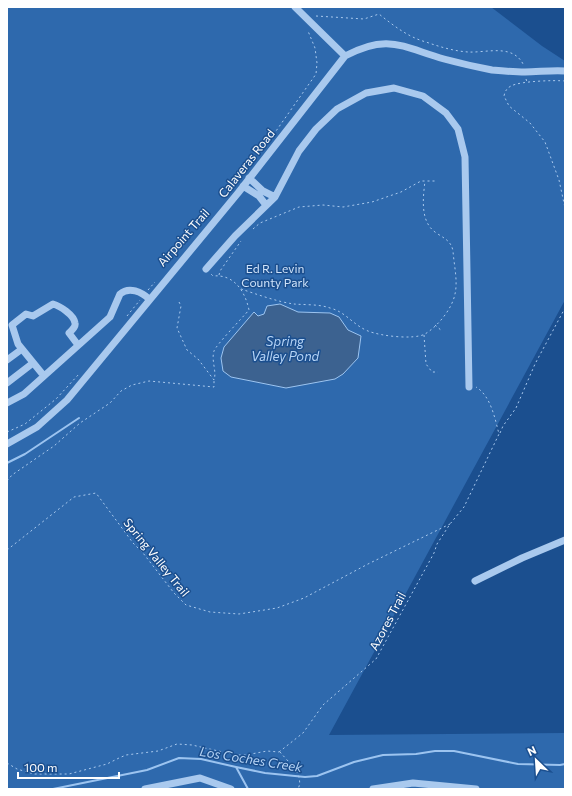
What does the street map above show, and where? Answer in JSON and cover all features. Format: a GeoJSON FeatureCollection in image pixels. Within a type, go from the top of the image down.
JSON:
{"type":"FeatureCollection","features":[{"type":"Feature","properties":{"kind":"street"},"geometry":{"type":"LineString","coordinates":[[295,7],[344,56]]}},
{"type":"Feature","properties":{"kind":"street","name":"Calaveras Road"},"geometry":{"type":"LineString","coordinates":[[7,444],[37,427],[67,400],[147,297],[243,186],[344,56],[365,46],[393,44],[444,59],[490,69],[509,72],[565,72]]}},
{"type":"Feature","properties":{"kind":"street"},"geometry":{"type":"LineString","coordinates":[[208,271],[234,236],[275,197],[299,151],[316,129],[337,109],[366,93],[394,88],[423,96],[446,113],[458,129],[465,157],[469,387]]}},
{"type":"Feature","properties":{"kind":"street"},"geometry":{"type":"LineString","coordinates":[[249,178],[263,190],[275,197]]}},
{"type":"Feature","properties":{"kind":"street"},"geometry":{"type":"LineString","coordinates":[[243,186],[259,196],[266,205]]}},
{"type":"Feature","properties":{"kind":"street"},"geometry":{"type":"LineString","coordinates":[[7,403],[24,394],[110,317],[120,294],[123,291],[132,290],[147,297]]}},
{"type":"Feature","properties":{"kind":"street"},"geometry":{"type":"LineString","coordinates":[[44,376],[18,344],[12,325],[26,314],[33,316],[53,304],[62,309],[75,321],[76,324],[74,329],[69,333],[69,336],[78,345]]}},
{"type":"Feature","properties":{"kind":"street"},"geometry":{"type":"LineString","coordinates":[[7,360],[22,349]]}},
{"type":"Feature","properties":{"kind":"street"},"geometry":{"type":"LineString","coordinates":[[7,383],[33,363]]}},
{"type":"Feature","properties":{"kind":"street"},"geometry":{"type":"LineString","coordinates":[[475,581],[522,558],[565,540]]}},
{"type":"Feature","properties":{"kind":"street"},"geometry":{"type":"LineString","coordinates":[[145,789],[200,778],[231,789]]}},
{"type":"Feature","properties":{"kind":"street"},"geometry":{"type":"LineString","coordinates":[[373,789],[413,783],[476,789]]}},
{"type":"Feature","properties":{"kind":"path"},"geometry":{"type":"LineString","coordinates":[[260,152],[316,74],[317,63],[315,48],[308,32],[310,22],[316,15],[364,19],[379,14],[394,26],[416,39],[459,51],[506,51],[522,62],[525,69]]}},
{"type":"Feature","properties":{"kind":"path"},"geometry":{"type":"LineString","coordinates":[[565,81],[527,82],[515,84],[505,91],[504,96],[510,106],[530,123],[544,142],[559,180],[565,208]]}},
{"type":"Feature","properties":{"kind":"path"},"geometry":{"type":"LineString","coordinates":[[249,232],[260,223],[299,207],[323,205],[343,207],[372,202],[401,192],[421,181],[435,181]]}},
{"type":"Feature","properties":{"kind":"path"},"geometry":{"type":"LineString","coordinates":[[241,289],[291,304],[328,307],[341,312],[357,326],[381,335],[400,338],[424,334],[442,319],[452,306],[456,292],[452,248],[446,238],[434,232],[426,220],[423,206],[425,181]]}},
{"type":"Feature","properties":{"kind":"path"},"geometry":{"type":"LineString","coordinates":[[219,276],[220,271],[243,237]]}},
{"type":"Feature","properties":{"kind":"path"},"geometry":{"type":"LineString","coordinates":[[7,481],[12,475],[54,446],[80,423],[110,403],[121,391],[132,385],[149,382],[214,387],[214,350],[249,310],[247,298],[241,289],[231,280],[219,276],[213,276],[208,271]]}},
{"type":"Feature","properties":{"kind":"path","name":"Airpoint Trail"},"geometry":{"type":"LineString","coordinates":[[125,318],[147,297],[154,282]]}},
{"type":"Feature","properties":{"kind":"path"},"geometry":{"type":"LineString","coordinates":[[179,302],[181,306],[177,328],[187,350],[198,359],[214,380]]}},
{"type":"Feature","properties":{"kind":"path","name":"Azores Trail"},"geometry":{"type":"LineString","coordinates":[[279,752],[303,733],[323,705],[376,659],[434,553],[437,544],[450,524],[464,507],[503,426],[516,408],[535,364],[565,308]]}},
{"type":"Feature","properties":{"kind":"path"},"geometry":{"type":"LineString","coordinates":[[435,325],[442,331]]}},
{"type":"Feature","properties":{"kind":"path"},"geometry":{"type":"LineString","coordinates":[[424,334],[426,364],[432,372],[438,372]]}},
{"type":"Feature","properties":{"kind":"path"},"geometry":{"type":"LineString","coordinates":[[7,432],[25,424],[56,399],[81,372]]}},
{"type":"Feature","properties":{"kind":"path"},"geometry":{"type":"LineString","coordinates":[[469,387],[476,387],[484,395],[494,413],[499,434]]}},
{"type":"Feature","properties":{"kind":"path","name":"Spring Valley Trail"},"geometry":{"type":"LineString","coordinates":[[7,550],[74,497],[96,493],[133,543],[143,553],[174,593],[186,605],[210,612],[239,614],[277,608],[304,598],[368,564],[450,524]]}},
{"type":"Feature","properties":{"kind":"path"},"geometry":{"type":"LineString","coordinates":[[7,763],[17,769],[34,774],[69,774],[107,764],[126,756],[158,751],[177,744],[192,744],[236,755],[279,752],[297,771],[300,785],[298,789]]}},
{"type":"Feature","properties":{"kind":"green space","name":"Ed R. Levin County Park"},"geometry":{"type":"Polygon","coordinates":[[[7,7],[491,7],[542,46],[565,61],[565,300],[329,735],[565,733],[565,789],[7,789],[7,7]]]}},
{"type":"Feature","properties":{"kind":"water","name":"Spring Valley Pond"},"geometry":{"type":"Polygon","coordinates":[[[280,304],[298,312],[330,313],[339,317],[348,330],[361,336],[358,358],[343,374],[335,379],[286,388],[231,377],[223,371],[221,358],[224,347],[254,312],[258,316],[264,314],[267,306],[280,304]]]}},
{"type":"Feature","properties":{"kind":"waterway"},"geometry":{"type":"LineString","coordinates":[[7,463],[25,454],[79,418]]}},
{"type":"Feature","properties":{"kind":"waterway","name":"Los Coches Creek"},"geometry":{"type":"LineString","coordinates":[[53,789],[147,770],[179,758],[201,759],[265,773],[305,777],[317,776],[354,762],[383,755],[416,754],[435,751],[454,751],[518,764],[565,764]]}},
{"type":"Feature","properties":{"kind":"waterway"},"geometry":{"type":"LineString","coordinates":[[236,767],[248,789]]}}]}
